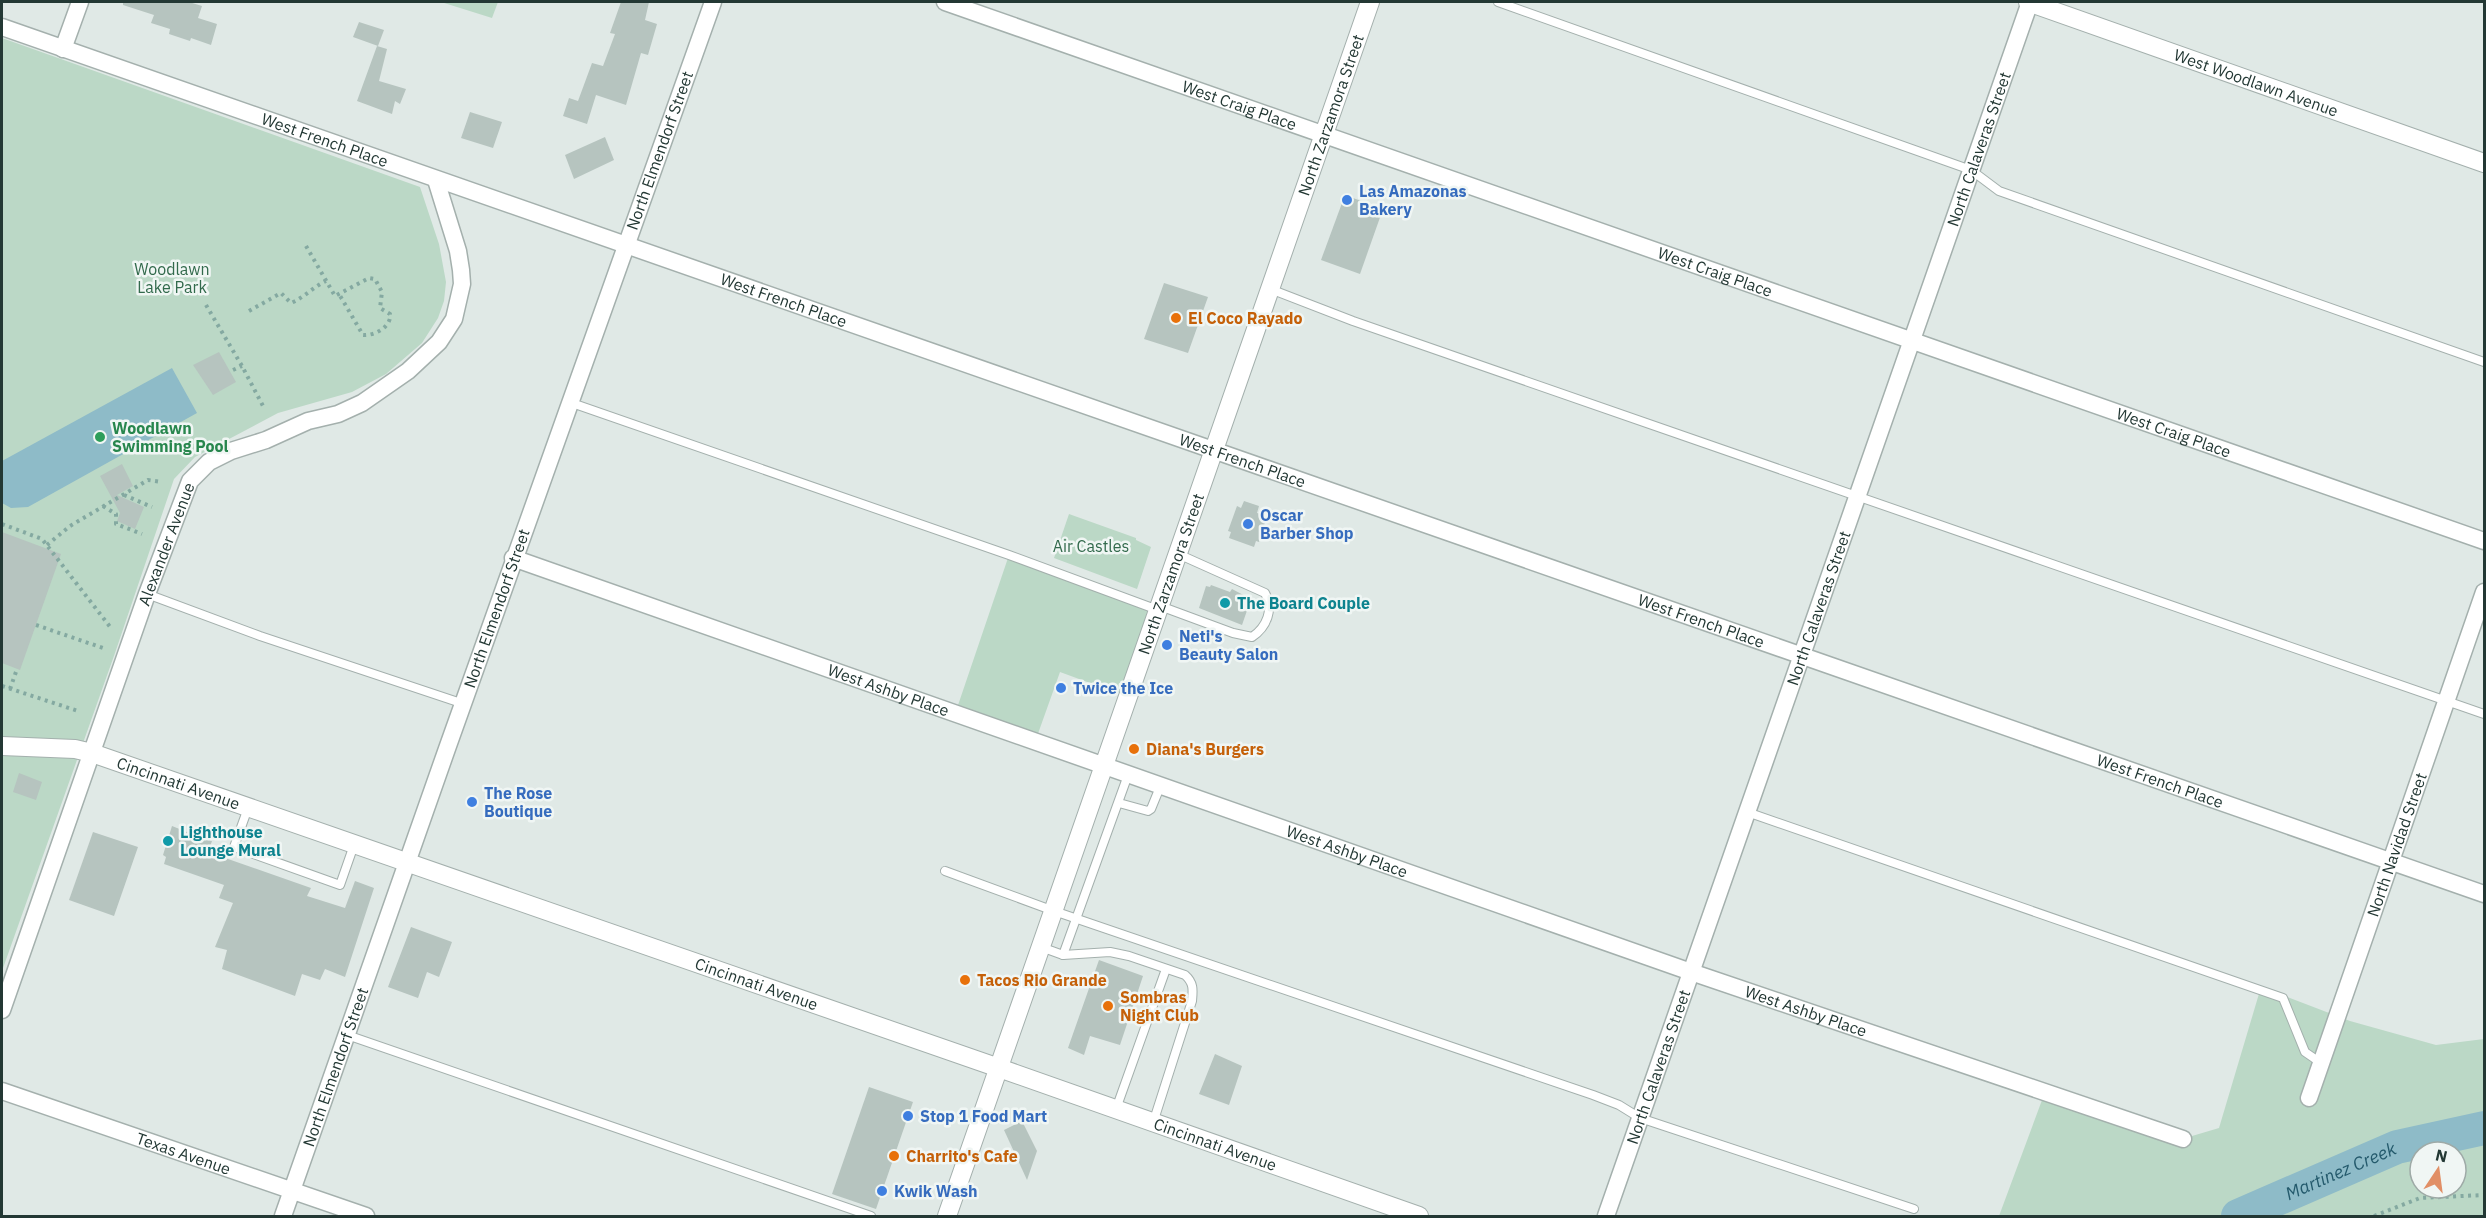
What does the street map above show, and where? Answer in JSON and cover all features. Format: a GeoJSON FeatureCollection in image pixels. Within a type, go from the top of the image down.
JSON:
{"type":"FeatureCollection","features":[{"type":"Feature","properties":{"kind":"street"},"geometry":{"type":"LineString","coordinates":[[63,49],[80,2]]}},
{"type":"Feature","properties":{"kind":"street","name":"North Elmendorf Street"},"geometry":{"type":"LineString","coordinates":[[283,1216],[464,704],[513,558],[712,2]]}},
{"type":"Feature","properties":{"kind":"street","name":"West Craig Place"},"geometry":{"type":"LineString","coordinates":[[945,2],[2484,541]]}},
{"type":"Feature","properties":{"kind":"street","name":"North Zarzamora Street"},"geometry":{"type":"LineString","coordinates":[[947,1216],[1370,2]]}},
{"type":"Feature","properties":{"kind":"street","name":"North Calaveras Street"},"geometry":{"type":"LineString","coordinates":[[1606,1216],[2030,2]]}},
{"type":"Feature","properties":{"kind":"street","name":"West Woodlawn Avenue"},"geometry":{"type":"LineString","coordinates":[[2030,2],[2484,163]]}},
{"type":"Feature","properties":{"kind":"street","name":"West French Place"},"geometry":{"type":"LineString","coordinates":[[2,27],[2484,894]]}},
{"type":"Feature","properties":{"kind":"street","name":"Alexander Avenue"},"geometry":{"type":"LineString","coordinates":[[2,1010],[147,594],[190,481],[209,462],[231,452],[266,440],[308,421],[338,414],[362,403],[408,371],[439,342],[454,319],[462,284],[458,251],[436,180]]}},
{"type":"Feature","properties":{"kind":"street","name":"West Ashby Place"},"geometry":{"type":"LineString","coordinates":[[513,558],[1691,972],[2182,1139]]}},
{"type":"Feature","properties":{"kind":"street","name":"North Navidad Street"},"geometry":{"type":"LineString","coordinates":[[2309,1098],[2484,592]]}},
{"type":"Feature","properties":{"kind":"street","name":"Cincinnati Avenue"},"geometry":{"type":"LineString","coordinates":[[2,746],[75,749],[92,753],[1419,1216]]}},
{"type":"Feature","properties":{"kind":"street","name":"Texas Avenue"},"geometry":{"type":"LineString","coordinates":[[2,1091],[366,1216]]}},
{"type":"Feature","properties":{"kind":"lane"},"geometry":{"type":"LineString","coordinates":[[1498,2],[1971,170],[1999,190],[2484,362]]}},
{"type":"Feature","properties":{"kind":"lane"},"geometry":{"type":"LineString","coordinates":[[1270,288],[1353,321],[2484,714]]}},
{"type":"Feature","properties":{"kind":"lane"},"geometry":{"type":"LineString","coordinates":[[569,402],[1233,633],[1252,637],[1262,630],[1268,617],[1269,601],[1265,592],[1178,554]]}},
{"type":"Feature","properties":{"kind":"lane"},"geometry":{"type":"LineString","coordinates":[[147,594],[260,636],[464,704]]}},
{"type":"Feature","properties":{"kind":"lane"},"geometry":{"type":"LineString","coordinates":[[1064,955],[1128,775]]}},
{"type":"Feature","properties":{"kind":"lane"},"geometry":{"type":"LineString","coordinates":[[1119,803],[1148,811],[1160,786]]}},
{"type":"Feature","properties":{"kind":"lane"},"geometry":{"type":"LineString","coordinates":[[248,808],[234,847],[340,885],[354,845]]}},
{"type":"Feature","properties":{"kind":"lane"},"geometry":{"type":"LineString","coordinates":[[1747,812],[2283,998],[2305,1052],[2321,1063]]}},
{"type":"Feature","properties":{"kind":"lane"},"geometry":{"type":"LineString","coordinates":[[945,871],[1077,919],[1593,1095],[1619,1105],[1640,1118],[1914,1209]]}},
{"type":"Feature","properties":{"kind":"lane"},"geometry":{"type":"LineString","coordinates":[[1041,947],[1064,955],[1110,952],[1129,956],[1185,975],[1191,980],[1192,1001],[1153,1123]]}},
{"type":"Feature","properties":{"kind":"lane"},"geometry":{"type":"LineString","coordinates":[[1116,1109],[1166,969]]}},
{"type":"Feature","properties":{"kind":"lane"},"geometry":{"type":"LineString","coordinates":[[347,1035],[871,1216]]}},
{"type":"Feature","properties":{"kind":"path"},"geometry":{"type":"LineString","coordinates":[[306,246],[335,296],[369,278],[375,279],[382,292],[380,308],[390,314],[388,325],[369,335],[363,334],[339,294]]}},
{"type":"Feature","properties":{"kind":"path"},"geometry":{"type":"LineString","coordinates":[[249,311],[281,293],[291,303],[303,298],[315,286],[326,281]]}},
{"type":"Feature","properties":{"kind":"path"},"geometry":{"type":"LineString","coordinates":[[206,305],[263,406]]}},
{"type":"Feature","properties":{"kind":"path"},"geometry":{"type":"LineString","coordinates":[[233,370],[242,366]]}},
{"type":"Feature","properties":{"kind":"path"},"geometry":{"type":"LineString","coordinates":[[47,545],[69,526],[148,480],[162,482]]}},
{"type":"Feature","properties":{"kind":"path"},"geometry":{"type":"LineString","coordinates":[[123,495],[152,507]]}},
{"type":"Feature","properties":{"kind":"path"},"geometry":{"type":"LineString","coordinates":[[103,506],[116,514],[116,524],[142,534]]}},
{"type":"Feature","properties":{"kind":"path"},"geometry":{"type":"LineString","coordinates":[[2,524],[42,539],[111,628]]}},
{"type":"Feature","properties":{"kind":"path"},"geometry":{"type":"LineString","coordinates":[[36,625],[103,648]]}},
{"type":"Feature","properties":{"kind":"path"},"geometry":{"type":"LineString","coordinates":[[10,689],[16,669]]}},
{"type":"Feature","properties":{"kind":"path"},"geometry":{"type":"LineString","coordinates":[[2,686],[78,711]]}},
{"type":"Feature","properties":{"kind":"path"},"geometry":{"type":"LineString","coordinates":[[2374,1216],[2420,1198],[2484,1195]]}},
{"type":"Feature","properties":{"kind":"green space"},"geometry":{"type":"Polygon","coordinates":[[[441,2],[498,2],[492,18],[441,2]]]}},
{"type":"Feature","properties":{"kind":"green space","name":"Woodlawn Lake Park"},"geometry":{"type":"Polygon","coordinates":[[[2,38],[420,187],[439,244],[446,282],[444,301],[438,318],[422,343],[386,374],[352,392],[278,413],[195,457],[174,479],[2,971],[2,38]]]}},
{"type":"Feature","properties":{"kind":"green space","name":"Air Castles"},"geometry":{"type":"Polygon","coordinates":[[[1069,514],[1136,538],[1151,547],[1137,589],[1054,558],[1069,514]]]}},
{"type":"Feature","properties":{"kind":"green space"},"geometry":{"type":"Polygon","coordinates":[[[1009,555],[1158,610],[1128,697],[1060,672],[1035,742],[955,714],[1009,555]]]}},
{"type":"Feature","properties":{"kind":"green space"},"geometry":{"type":"Polygon","coordinates":[[[2261,987],[2350,1021],[2436,1045],[2484,1039],[2484,1216],[1999,1216],[2045,1092],[2182,1139],[2219,1128],[2261,987]]]}},
{"type":"Feature","properties":{"kind":"water","name":"Woodlawn Swimming Pool"},"geometry":{"type":"Polygon","coordinates":[[[172,368],[197,413],[28,507],[11,508],[2,503],[2,461],[172,368]]]}},
{"type":"Feature","properties":{"kind":"building"},"geometry":{"type":"Polygon","coordinates":[[[123,2],[189,2],[202,6],[198,18],[217,24],[211,45],[169,34],[170,29],[151,23],[154,15],[123,5],[123,2]]]}},
{"type":"Feature","properties":{"kind":"building"},"geometry":{"type":"Polygon","coordinates":[[[621,2],[649,2],[645,20],[657,24],[648,55],[641,53],[626,105],[596,95],[587,124],[563,116],[569,98],[578,101],[592,63],[603,66],[615,34],[610,33],[621,2]]]}},
{"type":"Feature","properties":{"kind":"building"},"geometry":{"type":"Polygon","coordinates":[[[359,22],[384,30],[378,46],[353,37],[359,22]]]}},
{"type":"Feature","properties":{"kind":"building"},"geometry":{"type":"Polygon","coordinates":[[[377,46],[387,49],[379,81],[406,89],[400,104],[395,101],[392,114],[357,101],[377,46]]]}},
{"type":"Feature","properties":{"kind":"building"},"geometry":{"type":"Polygon","coordinates":[[[470,112],[502,122],[493,148],[461,138],[470,112]]]}},
{"type":"Feature","properties":{"kind":"building"},"geometry":{"type":"Polygon","coordinates":[[[605,137],[614,160],[574,179],[565,155],[605,137]]]}},
{"type":"Feature","properties":{"kind":"building"},"geometry":{"type":"Polygon","coordinates":[[[1353,198],[1383,209],[1360,274],[1321,260],[1342,203],[1353,198]]]}},
{"type":"Feature","properties":{"kind":"building","name":"El Coco Rayado"},"geometry":{"type":"Polygon","coordinates":[[[1164,283],[1208,297],[1188,353],[1144,339],[1164,283]]]}},
{"type":"Feature","properties":{"kind":"building"},"geometry":{"type":"Polygon","coordinates":[[[219,352],[236,382],[213,395],[193,365],[219,352]]]}},
{"type":"Feature","properties":{"kind":"building"},"geometry":{"type":"Polygon","coordinates":[[[122,464],[133,486],[117,495],[144,507],[135,529],[117,521],[120,513],[100,476],[122,464]]]}},
{"type":"Feature","properties":{"kind":"building","name":"Oscar Barber Shop"},"geometry":{"type":"Polygon","coordinates":[[[1244,501],[1259,506],[1257,513],[1267,516],[1259,542],[1256,541],[1254,547],[1229,538],[1231,532],[1228,531],[1237,506],[1241,508],[1244,501]]]}},
{"type":"Feature","properties":{"kind":"building"},"geometry":{"type":"Polygon","coordinates":[[[2,532],[61,554],[20,670],[2,663],[2,532]]]}},
{"type":"Feature","properties":{"kind":"building","name":"The Board Couple"},"geometry":{"type":"Polygon","coordinates":[[[1211,585],[1230,592],[1232,589],[1251,599],[1242,625],[1199,608],[1206,586],[1211,585]]]}},
{"type":"Feature","properties":{"kind":"building"},"geometry":{"type":"Polygon","coordinates":[[[19,773],[42,782],[36,800],[13,792],[19,773]]]}},
{"type":"Feature","properties":{"kind":"building"},"geometry":{"type":"Polygon","coordinates":[[[172,826],[187,832],[195,831],[212,841],[208,852],[311,888],[307,896],[345,908],[355,881],[374,888],[345,977],[325,969],[320,980],[302,974],[295,996],[222,969],[227,950],[215,947],[233,903],[219,898],[224,885],[164,864],[166,857],[163,855],[172,826]]]}},
{"type":"Feature","properties":{"kind":"building"},"geometry":{"type":"Polygon","coordinates":[[[93,832],[138,847],[114,916],[69,900],[93,832]]]}},
{"type":"Feature","properties":{"kind":"building"},"geometry":{"type":"Polygon","coordinates":[[[411,927],[452,942],[439,977],[427,972],[418,998],[388,987],[411,927]]]}},
{"type":"Feature","properties":{"kind":"building","name":"Sombras Night Club"},"geometry":{"type":"Polygon","coordinates":[[[1099,960],[1143,976],[1120,1045],[1090,1036],[1084,1055],[1068,1048],[1099,960]]]}},
{"type":"Feature","properties":{"kind":"building"},"geometry":{"type":"Polygon","coordinates":[[[1215,1054],[1242,1066],[1229,1105],[1199,1094],[1215,1054]]]}},
{"type":"Feature","properties":{"kind":"building"},"geometry":{"type":"Polygon","coordinates":[[[869,1087],[913,1102],[876,1209],[832,1194],[869,1087]]]}},
{"type":"Feature","properties":{"kind":"building"},"geometry":{"type":"Polygon","coordinates":[[[1022,1121],[1037,1151],[1027,1180],[1004,1130],[1022,1121]]]}},
{"type":"Feature","properties":{"kind":"waterway","name":"Martinez Creek"},"geometry":{"type":"LineString","coordinates":[[2238,1216],[2397,1147],[2484,1128]]}},
{"type":"Feature","properties":{"kind":"place","name":"Las Amazonas Bakery"},"geometry":{"type":"Point","coordinates":[1347,200]}},
{"type":"Feature","properties":{"kind":"place","name":"El Coco Rayado"},"geometry":{"type":"Point","coordinates":[1176,318]}},
{"type":"Feature","properties":{"kind":"place","name":"Woodlawn Swimming Pool"},"geometry":{"type":"Point","coordinates":[100,437]}},
{"type":"Feature","properties":{"kind":"place","name":"Oscar Barber Shop"},"geometry":{"type":"Point","coordinates":[1248,524]}},
{"type":"Feature","properties":{"kind":"place","name":"The Board Couple"},"geometry":{"type":"Point","coordinates":[1225,603]}},
{"type":"Feature","properties":{"kind":"place","name":"Neti's Beauty Salon"},"geometry":{"type":"Point","coordinates":[1167,645]}},
{"type":"Feature","properties":{"kind":"place","name":"Twice the Ice"},"geometry":{"type":"Point","coordinates":[1061,688]}},
{"type":"Feature","properties":{"kind":"place","name":"Diana's Burgers"},"geometry":{"type":"Point","coordinates":[1134,749]}},
{"type":"Feature","properties":{"kind":"place","name":"The Rose Boutique"},"geometry":{"type":"Point","coordinates":[472,802]}},
{"type":"Feature","properties":{"kind":"place","name":"Lighthouse Lounge Mural"},"geometry":{"type":"Point","coordinates":[168,841]}},
{"type":"Feature","properties":{"kind":"place","name":"Tacos Rio Grande"},"geometry":{"type":"Point","coordinates":[965,980]}},
{"type":"Feature","properties":{"kind":"place","name":"Sombras Night Club"},"geometry":{"type":"Point","coordinates":[1108,1006]}},
{"type":"Feature","properties":{"kind":"place","name":"Stop 1 Food Mart"},"geometry":{"type":"Point","coordinates":[908,1116]}},
{"type":"Feature","properties":{"kind":"place","name":"Charrito's Cafe"},"geometry":{"type":"Point","coordinates":[894,1156]}},
{"type":"Feature","properties":{"kind":"place","name":"Kwik Wash"},"geometry":{"type":"Point","coordinates":[882,1191]}}]}
